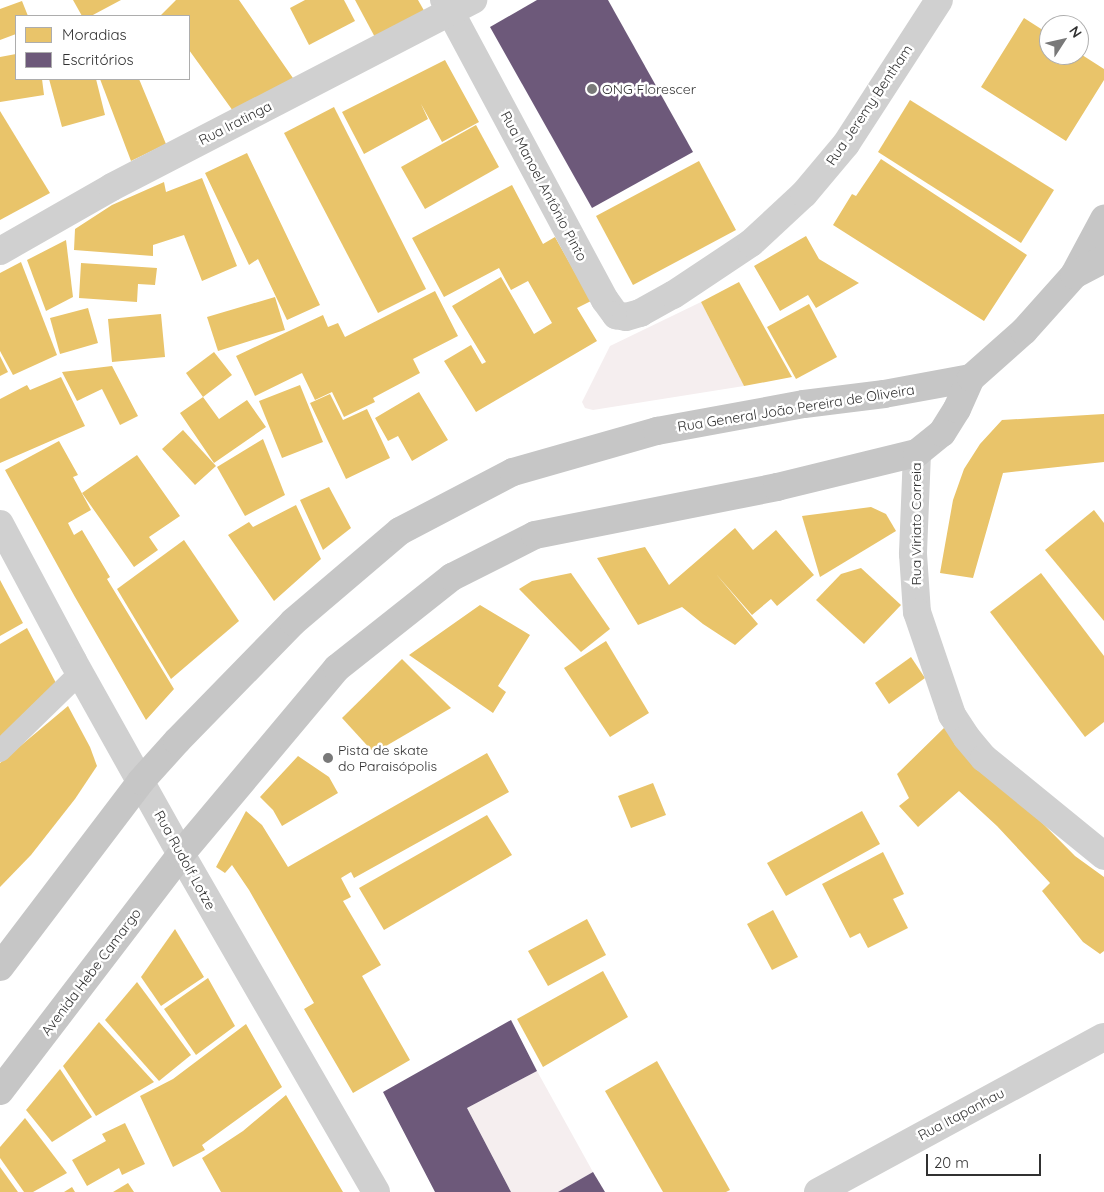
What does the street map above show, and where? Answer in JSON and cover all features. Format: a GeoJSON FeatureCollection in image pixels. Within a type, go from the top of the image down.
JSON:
{"type":"FeatureCollection","features":[{"type":"Feature","properties":{"kind":"main road"},"geometry":{"type":"LineString","coordinates":[[1074,275],[1104,219]]}},
{"type":"Feature","properties":{"kind":"main road","name":"Rua Viriato Correia"},"geometry":{"type":"LineString","coordinates":[[917,453],[942,433],[957,409],[971,378],[1024,331],[1074,275],[1104,259]]}},
{"type":"Feature","properties":{"kind":"main road","name":"Rua General João Pereira de Oliveira"},"geometry":{"type":"LineString","coordinates":[[141,781],[293,622],[400,531],[513,472],[657,431],[804,404],[884,394],[971,378]]}},
{"type":"Feature","properties":{"kind":"main road"},"geometry":{"type":"LineString","coordinates":[[181,854],[337,668],[452,577],[536,536],[777,487],[917,453]]}},
{"type":"Feature","properties":{"kind":"main road"},"geometry":{"type":"LineString","coordinates":[[0,967],[141,781]]}},
{"type":"Feature","properties":{"kind":"main road","name":"Avenida Hebe Camargo"},"geometry":{"type":"LineString","coordinates":[[0,1091],[181,854]]}},
{"type":"Feature","properties":{"kind":"street","name":"Rua Jeremy Bentham"},"geometry":{"type":"LineString","coordinates":[[673,295],[751,243],[804,194],[846,144],[939,0]]}},
{"type":"Feature","properties":{"kind":"street","name":"Rua Manoel Antônio Pinto"},"geometry":{"type":"LineString","coordinates":[[456,4],[612,311],[620,316],[630,316],[673,295]]}},
{"type":"Feature","properties":{"kind":"street","name":"Rua Iratinga"},"geometry":{"type":"LineString","coordinates":[[0,251],[112,187],[456,4]]}},
{"type":"Feature","properties":{"kind":"street","name":"Rua Viriato Correia"},"geometry":{"type":"LineString","coordinates":[[917,453],[913,554],[917,612],[952,714],[967,738],[984,758],[1104,856]]}},
{"type":"Feature","properties":{"kind":"street","name":"Rua Rudolf Lotze"},"geometry":{"type":"LineString","coordinates":[[0,524],[80,673],[181,854],[376,1192]]}},
{"type":"Feature","properties":{"kind":"street","name":"Rua Itapanhau"},"geometry":{"type":"LineString","coordinates":[[818,1192],[1104,1037]]}},
{"type":"Feature","properties":{"kind":"lane"},"geometry":{"type":"LineString","coordinates":[[0,751],[80,673]]}},
{"type":"Feature","properties":{"kind":"shaded area"},"geometry":{"type":"Polygon","coordinates":[[[701,302],[744,386],[593,410],[585,408],[582,402],[610,346],[701,302]]]}},
{"type":"Feature","properties":{"kind":"shaded area"},"geometry":{"type":"Polygon","coordinates":[[[537,1071],[593,1172],[558,1192],[511,1192],[467,1108],[537,1071]]]}},
{"type":"Feature","properties":{"kind":"building: Moradias"},"geometry":{"type":"Polygon","coordinates":[[[73,0],[121,0],[93,15],[81,15],[73,0]]]}},
{"type":"Feature","properties":{"kind":"building: Moradias"},"geometry":{"type":"Polygon","coordinates":[[[176,0],[239,0],[295,81],[233,111],[190,51],[190,15],[161,15],[176,0]]]}},
{"type":"Feature","properties":{"kind":"building: Moradias"},"geometry":{"type":"Polygon","coordinates":[[[305,0],[344,0],[355,21],[309,45],[290,8],[305,0]]]}},
{"type":"Feature","properties":{"kind":"building: Moradias"},"geometry":{"type":"Polygon","coordinates":[[[355,0],[418,0],[426,14],[377,41],[355,0]]]}},
{"type":"Feature","properties":{"kind":"building: Moradias"},"geometry":{"type":"Polygon","coordinates":[[[22,1],[28,15],[15,15],[15,34],[0,40],[0,9],[22,1]]]}},
{"type":"Feature","properties":{"kind":"building: Moradias"},"geometry":{"type":"Polygon","coordinates":[[[1024,18],[1039,28],[1039,65],[1089,65],[1089,59],[1104,69],[1104,80],[1066,141],[981,87],[1024,18]]]}},
{"type":"Feature","properties":{"kind":"building: Moradias"},"geometry":{"type":"Polygon","coordinates":[[[15,54],[15,80],[42,80],[44,95],[0,102],[0,57],[15,54]]]}},
{"type":"Feature","properties":{"kind":"building: Moradias"},"geometry":{"type":"Polygon","coordinates":[[[445,60],[479,122],[442,142],[421,104],[428,119],[364,154],[342,112],[445,60]]]}},
{"type":"Feature","properties":{"kind":"building: Moradias"},"geometry":{"type":"Polygon","coordinates":[[[49,80],[96,80],[105,115],[62,127],[49,80]]]}},
{"type":"Feature","properties":{"kind":"building: Moradias"},"geometry":{"type":"Polygon","coordinates":[[[100,80],[139,80],[166,144],[131,161],[100,80]]]}},
{"type":"Feature","properties":{"kind":"building: Moradias"},"geometry":{"type":"Polygon","coordinates":[[[910,100],[1054,190],[1021,243],[878,152],[910,100]]]}},
{"type":"Feature","properties":{"kind":"building: Moradias"},"geometry":{"type":"Polygon","coordinates":[[[334,107],[426,289],[378,313],[284,133],[334,107]]]}},
{"type":"Feature","properties":{"kind":"building: Moradias"},"geometry":{"type":"Polygon","coordinates":[[[0,111],[50,193],[0,220],[0,111]]]}},
{"type":"Feature","properties":{"kind":"building: Moradias"},"geometry":{"type":"Polygon","coordinates":[[[476,125],[499,167],[425,209],[401,167],[476,125]]]}},
{"type":"Feature","properties":{"kind":"building: Moradias"},"geometry":{"type":"Polygon","coordinates":[[[247,153],[320,305],[287,320],[258,259],[249,265],[205,173],[247,153]]]}},
{"type":"Feature","properties":{"kind":"building: Moradias"},"geometry":{"type":"Polygon","coordinates":[[[881,159],[1027,255],[984,321],[833,225],[852,194],[856,196],[881,159]]]}},
{"type":"Feature","properties":{"kind":"building: Moradias"},"geometry":{"type":"Polygon","coordinates":[[[699,161],[736,230],[633,285],[596,216],[699,161]]]}},
{"type":"Feature","properties":{"kind":"building: Moradias"},"geometry":{"type":"Polygon","coordinates":[[[202,178],[237,266],[202,281],[184,235],[153,245],[153,256],[74,250],[75,229],[112,205],[164,182],[166,192],[202,178]]]}},
{"type":"Feature","properties":{"kind":"building: Moradias"},"geometry":{"type":"Polygon","coordinates":[[[512,185],[543,244],[555,237],[591,301],[577,308],[597,341],[476,412],[444,361],[471,345],[482,364],[486,362],[452,306],[501,277],[534,334],[552,323],[528,281],[511,290],[499,268],[444,297],[412,238],[512,185]]]}},
{"type":"Feature","properties":{"kind":"building: Moradias"},"geometry":{"type":"Polygon","coordinates":[[[806,236],[819,259],[859,283],[816,308],[808,295],[780,311],[754,266],[806,236]]]}},
{"type":"Feature","properties":{"kind":"building: Moradias"},"geometry":{"type":"Polygon","coordinates":[[[66,240],[73,297],[46,311],[27,260],[66,240]]]}},
{"type":"Feature","properties":{"kind":"building: Moradias"},"geometry":{"type":"Polygon","coordinates":[[[21,262],[57,355],[13,375],[0,351],[0,273],[21,262]]]}},
{"type":"Feature","properties":{"kind":"building: Moradias"},"geometry":{"type":"Polygon","coordinates":[[[81,263],[157,268],[155,285],[138,284],[137,302],[79,298],[81,263]]]}},
{"type":"Feature","properties":{"kind":"building: Moradias"},"geometry":{"type":"Polygon","coordinates":[[[739,282],[792,377],[744,386],[701,302],[739,282]]]}},
{"type":"Feature","properties":{"kind":"building: Moradias"},"geometry":{"type":"Polygon","coordinates":[[[435,291],[458,336],[413,359],[420,373],[373,398],[375,402],[344,417],[332,392],[315,400],[302,373],[255,396],[236,356],[323,315],[328,327],[338,323],[345,337],[435,291]]]}},
{"type":"Feature","properties":{"kind":"building: Moradias"},"geometry":{"type":"Polygon","coordinates":[[[275,297],[285,330],[218,351],[207,317],[275,297]]]}},
{"type":"Feature","properties":{"kind":"building: Moradias"},"geometry":{"type":"Polygon","coordinates":[[[809,304],[837,357],[796,379],[767,327],[809,304]]]}},
{"type":"Feature","properties":{"kind":"building: Moradias"},"geometry":{"type":"Polygon","coordinates":[[[88,308],[98,343],[60,354],[50,318],[88,308]]]}},
{"type":"Feature","properties":{"kind":"building: Moradias"},"geometry":{"type":"Polygon","coordinates":[[[161,314],[165,357],[112,362],[108,319],[161,314]]]}},
{"type":"Feature","properties":{"kind":"building: Moradias"},"geometry":{"type":"Polygon","coordinates":[[[214,352],[232,375],[203,397],[186,373],[214,352]]]}},
{"type":"Feature","properties":{"kind":"building: Moradias"},"geometry":{"type":"Polygon","coordinates":[[[0,356],[8,372],[0,376],[0,356]]]}},
{"type":"Feature","properties":{"kind":"building: Moradias"},"geometry":{"type":"Polygon","coordinates":[[[112,366],[138,416],[120,425],[102,389],[77,401],[62,372],[112,366]]]}},
{"type":"Feature","properties":{"kind":"building: Moradias"},"geometry":{"type":"Polygon","coordinates":[[[61,377],[85,426],[0,463],[0,399],[27,385],[30,390],[61,377]]]}},
{"type":"Feature","properties":{"kind":"building: Moradias"},"geometry":{"type":"Polygon","coordinates":[[[300,385],[323,442],[282,458],[259,401],[300,385]]]}},
{"type":"Feature","properties":{"kind":"building: Moradias"},"geometry":{"type":"Polygon","coordinates":[[[419,392],[448,440],[412,461],[398,436],[388,441],[375,418],[419,392]]]}},
{"type":"Feature","properties":{"kind":"building: Moradias"},"geometry":{"type":"Polygon","coordinates":[[[330,394],[343,420],[367,409],[390,458],[346,479],[310,403],[330,394]]]}},
{"type":"Feature","properties":{"kind":"building: Moradias"},"geometry":{"type":"Polygon","coordinates":[[[203,397],[219,419],[247,400],[266,427],[214,463],[180,413],[203,397]]]}},
{"type":"Feature","properties":{"kind":"building: Moradias"},"geometry":{"type":"Polygon","coordinates":[[[1104,414],[1104,462],[1003,473],[973,578],[940,573],[953,500],[964,469],[980,444],[1002,420],[1104,414]]]}},
{"type":"Feature","properties":{"kind":"building: Moradias"},"geometry":{"type":"Polygon","coordinates":[[[183,430],[216,466],[195,485],[162,449],[183,430]]]}},
{"type":"Feature","properties":{"kind":"building: Moradias"},"geometry":{"type":"Polygon","coordinates":[[[263,439],[285,495],[245,516],[217,467],[263,439]]]}},
{"type":"Feature","properties":{"kind":"building: Moradias"},"geometry":{"type":"Polygon","coordinates":[[[59,441],[78,475],[73,477],[91,510],[68,523],[74,535],[82,530],[110,577],[107,579],[174,689],[146,720],[5,470],[59,441]]]}},
{"type":"Feature","properties":{"kind":"building: Moradias"},"geometry":{"type":"Polygon","coordinates":[[[137,455],[180,516],[149,537],[158,550],[134,567],[82,493],[137,455]]]}},
{"type":"Feature","properties":{"kind":"building: Moradias"},"geometry":{"type":"Polygon","coordinates":[[[329,487],[351,528],[323,550],[300,500],[329,487]]]}},
{"type":"Feature","properties":{"kind":"building: Moradias"},"geometry":{"type":"Polygon","coordinates":[[[296,505],[321,559],[274,601],[228,535],[249,522],[253,527],[296,505]]]}},
{"type":"Feature","properties":{"kind":"building: Moradias"},"geometry":{"type":"Polygon","coordinates":[[[871,507],[886,514],[896,531],[820,577],[802,516],[871,507]]]}},
{"type":"Feature","properties":{"kind":"building: Moradias"},"geometry":{"type":"Polygon","coordinates":[[[1094,510],[1104,523],[1104,621],[1045,550],[1094,510]]]}},
{"type":"Feature","properties":{"kind":"building: Moradias"},"geometry":{"type":"Polygon","coordinates":[[[735,528],[753,550],[776,530],[814,575],[777,606],[771,599],[752,615],[716,574],[758,624],[735,645],[703,624],[682,607],[638,625],[597,558],[645,547],[669,585],[735,528]]]}},
{"type":"Feature","properties":{"kind":"building: Moradias"},"geometry":{"type":"Polygon","coordinates":[[[184,540],[239,621],[171,679],[117,589],[184,540]]]}},
{"type":"Feature","properties":{"kind":"building: Moradias"},"geometry":{"type":"Polygon","coordinates":[[[861,568],[901,605],[864,644],[816,600],[841,574],[861,568]]]}},
{"type":"Feature","properties":{"kind":"building: Moradias"},"geometry":{"type":"Polygon","coordinates":[[[571,573],[610,629],[581,652],[519,589],[532,581],[571,573]]]}},
{"type":"Feature","properties":{"kind":"building: Moradias"},"geometry":{"type":"Polygon","coordinates":[[[1041,573],[1104,656],[1104,722],[1085,737],[990,612],[1041,573]]]}},
{"type":"Feature","properties":{"kind":"building: Moradias"},"geometry":{"type":"Polygon","coordinates":[[[0,580],[23,623],[0,636],[0,580]]]}},
{"type":"Feature","properties":{"kind":"building: Moradias"},"geometry":{"type":"Polygon","coordinates":[[[480,605],[530,635],[498,686],[506,692],[493,713],[409,655],[480,605]]]}},
{"type":"Feature","properties":{"kind":"building: Moradias"},"geometry":{"type":"Polygon","coordinates":[[[27,628],[56,683],[0,738],[0,644],[27,628]]]}},
{"type":"Feature","properties":{"kind":"building: Moradias"},"geometry":{"type":"Polygon","coordinates":[[[606,641],[649,713],[610,737],[564,668],[606,641]]]}},
{"type":"Feature","properties":{"kind":"building: Moradias"},"geometry":{"type":"Polygon","coordinates":[[[911,657],[925,678],[889,704],[875,683],[911,657]]]}},
{"type":"Feature","properties":{"kind":"building: Moradias"},"geometry":{"type":"Polygon","coordinates":[[[402,659],[451,708],[374,753],[342,718],[402,659]]]}},
{"type":"Feature","properties":{"kind":"building: Moradias"},"geometry":{"type":"Polygon","coordinates":[[[68,706],[90,747],[97,766],[75,799],[31,855],[0,887],[0,763],[68,706]]]}},
{"type":"Feature","properties":{"kind":"building: Moradias"},"geometry":{"type":"Polygon","coordinates":[[[946,726],[1075,856],[1104,877],[1104,951],[1100,954],[1083,942],[1042,891],[1050,883],[997,826],[959,791],[918,827],[899,806],[909,798],[897,774],[946,726]]]}},
{"type":"Feature","properties":{"kind":"building: Moradias"},"geometry":{"type":"Polygon","coordinates":[[[487,753],[509,792],[354,878],[351,872],[341,878],[351,897],[343,901],[381,965],[362,976],[410,1060],[353,1093],[304,1009],[314,1003],[249,890],[232,865],[225,873],[216,867],[246,811],[262,825],[288,867],[487,753]]]}},
{"type":"Feature","properties":{"kind":"building: Moradias"},"geometry":{"type":"Polygon","coordinates":[[[298,756],[329,777],[338,793],[282,826],[273,810],[260,797],[298,756]]]}},
{"type":"Feature","properties":{"kind":"building: Moradias"},"geometry":{"type":"Polygon","coordinates":[[[653,783],[666,815],[631,828],[618,796],[653,783]]]}},
{"type":"Feature","properties":{"kind":"building: Moradias"},"geometry":{"type":"Polygon","coordinates":[[[862,811],[880,844],[786,896],[767,863],[862,811]]]}},
{"type":"Feature","properties":{"kind":"building: Moradias"},"geometry":{"type":"Polygon","coordinates":[[[487,815],[512,855],[384,930],[359,888],[487,815]]]}},
{"type":"Feature","properties":{"kind":"building: Moradias"},"geometry":{"type":"Polygon","coordinates":[[[883,852],[904,894],[893,899],[908,928],[868,948],[860,933],[850,938],[822,884],[883,852]]]}},
{"type":"Feature","properties":{"kind":"building: Moradias"},"geometry":{"type":"Polygon","coordinates":[[[773,910],[798,957],[772,970],[747,924],[773,910]]]}},
{"type":"Feature","properties":{"kind":"building: Moradias"},"geometry":{"type":"Polygon","coordinates":[[[587,919],[606,955],[548,986],[528,951],[587,919]]]}},
{"type":"Feature","properties":{"kind":"building: Moradias"},"geometry":{"type":"Polygon","coordinates":[[[175,929],[204,977],[161,1006],[141,977],[175,929]]]}},
{"type":"Feature","properties":{"kind":"building: Moradias"},"geometry":{"type":"Polygon","coordinates":[[[603,971],[628,1017],[543,1067],[517,1019],[603,971]]]}},
{"type":"Feature","properties":{"kind":"building: Moradias"},"geometry":{"type":"Polygon","coordinates":[[[208,978],[235,1026],[196,1055],[164,1009],[208,978]]]}},
{"type":"Feature","properties":{"kind":"building: Moradias"},"geometry":{"type":"Polygon","coordinates":[[[137,982],[191,1055],[159,1081],[105,1020],[137,982]]]}},
{"type":"Feature","properties":{"kind":"building: Moradias"},"geometry":{"type":"Polygon","coordinates":[[[99,1022],[154,1082],[96,1116],[63,1066],[99,1022]]]}},
{"type":"Feature","properties":{"kind":"building: Moradias"},"geometry":{"type":"Polygon","coordinates":[[[246,1024],[282,1087],[202,1145],[205,1150],[173,1167],[140,1096],[173,1079],[246,1024]]]}},
{"type":"Feature","properties":{"kind":"building: Moradias"},"geometry":{"type":"Polygon","coordinates":[[[657,1061],[730,1190],[726,1192],[663,1192],[605,1091],[657,1061]]]}},
{"type":"Feature","properties":{"kind":"building: Moradias"},"geometry":{"type":"Polygon","coordinates":[[[60,1069],[92,1117],[52,1142],[26,1110],[60,1069]]]}},
{"type":"Feature","properties":{"kind":"building: Moradias"},"geometry":{"type":"Polygon","coordinates":[[[286,1095],[343,1192],[221,1192],[202,1158],[243,1131],[286,1095]]]}},
{"type":"Feature","properties":{"kind":"building: Moradias"},"geometry":{"type":"Polygon","coordinates":[[[25,1118],[67,1173],[33,1192],[24,1192],[0,1158],[0,1147],[25,1118]]]}},
{"type":"Feature","properties":{"kind":"building: Moradias"},"geometry":{"type":"Polygon","coordinates":[[[125,1123],[145,1164],[122,1175],[119,1168],[87,1186],[72,1160],[106,1141],[102,1134],[125,1123]]]}},
{"type":"Feature","properties":{"kind":"building: Moradias"},"geometry":{"type":"Polygon","coordinates":[[[0,1167],[18,1192],[0,1192],[0,1167]]]}},
{"type":"Feature","properties":{"kind":"building: Moradias"},"geometry":{"type":"Polygon","coordinates":[[[128,1183],[134,1192],[113,1192],[128,1183]]]}},
{"type":"Feature","properties":{"kind":"building: Moradias"},"geometry":{"type":"Polygon","coordinates":[[[72,1187],[75,1192],[64,1192],[72,1187]]]}},
{"type":"Feature","properties":{"kind":"building: Escritórios","name":"ONG Florescer"},"geometry":{"type":"Polygon","coordinates":[[[537,0],[608,0],[693,152],[592,208],[490,27],[537,0]]]}},
{"type":"Feature","properties":{"kind":"building: Escritórios"},"geometry":{"type":"Polygon","coordinates":[[[511,1020],[537,1071],[467,1108],[511,1192],[435,1192],[383,1092],[511,1020]]]}},
{"type":"Feature","properties":{"kind":"building: Escritórios"},"geometry":{"type":"Polygon","coordinates":[[[593,1172],[605,1192],[558,1192],[593,1172]]]}},
{"type":"Feature","properties":{"kind":"place","name":"ONG Florescer"},"geometry":{"type":"Point","coordinates":[592,89]}},
{"type":"Feature","properties":{"kind":"place","name":"Pista de skate do Paraisópolis"},"geometry":{"type":"Point","coordinates":[328,758]}}]}
